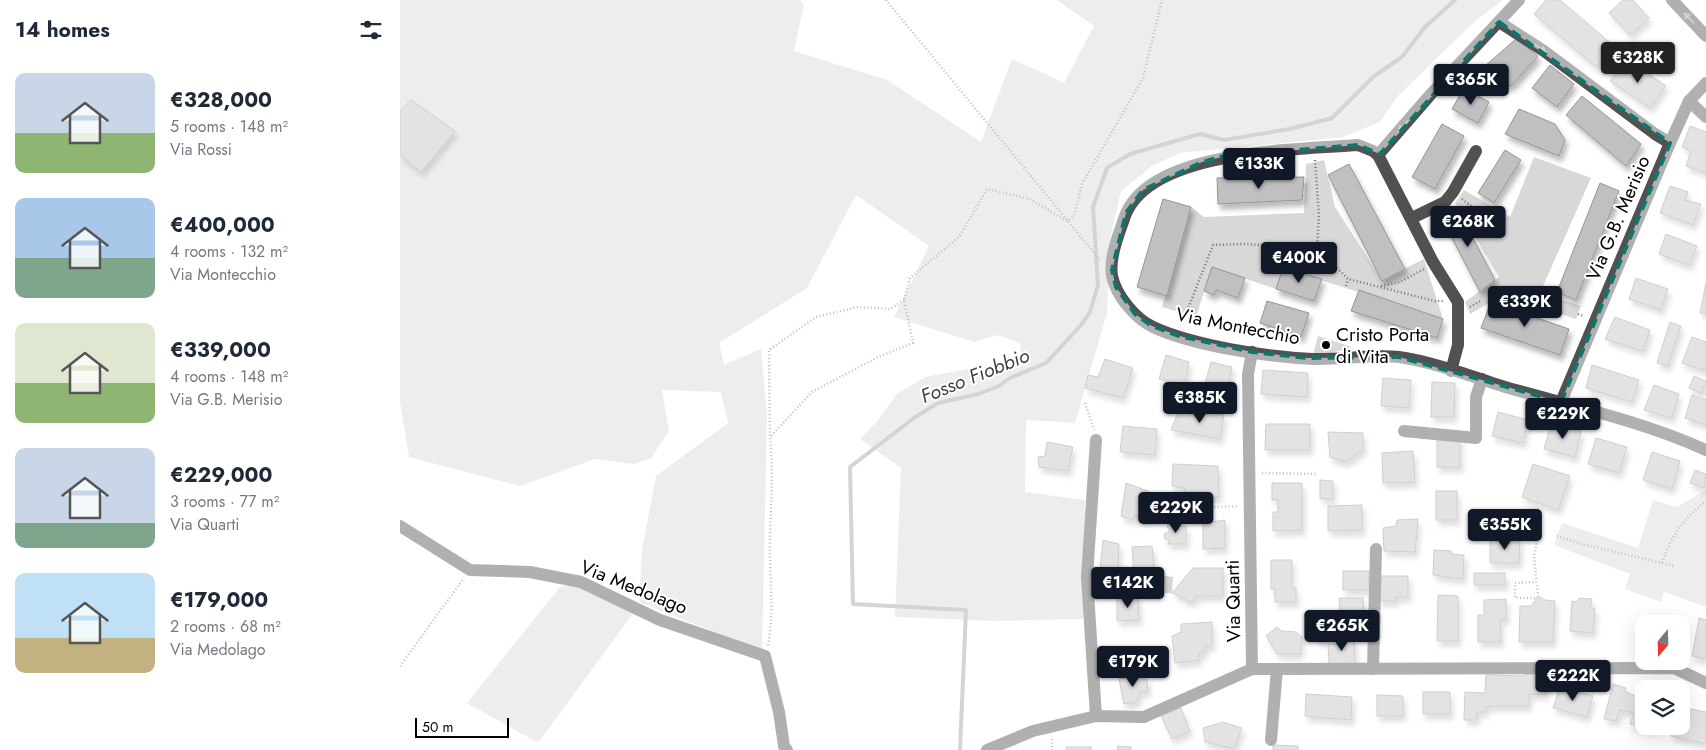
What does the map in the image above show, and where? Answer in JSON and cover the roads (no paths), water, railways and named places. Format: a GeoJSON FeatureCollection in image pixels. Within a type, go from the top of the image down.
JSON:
{"type":"FeatureCollection","features":[{"type":"Feature","properties":{"kind":"street"},"geometry":{"type":"LineString","coordinates":[[1451,371],[1458,345],[1458,302],[1433,262],[1378,155],[1431,94],[1519,0]]}},
{"type":"Feature","properties":{"kind":"street"},"geometry":{"type":"LineString","coordinates":[[1672,0],[1706,36]]}},
{"type":"Feature","properties":{"kind":"street"},"geometry":{"type":"LineString","coordinates":[[1498,22],[1544,51],[1655,134],[1670,143]]}},
{"type":"Feature","properties":{"kind":"street","name":"Via G.B. Merisio"},"geometry":{"type":"LineString","coordinates":[[1561,402],[1689,101],[1706,83]]}},
{"type":"Feature","properties":{"kind":"street"},"geometry":{"type":"LineString","coordinates":[[1689,101],[1706,117]]}},
{"type":"Feature","properties":{"kind":"street","name":"Via Montecchio"},"geometry":{"type":"LineString","coordinates":[[1378,155],[1358,145],[1225,156],[1202,162],[1143,190],[1131,203],[1126,214],[1108,268],[1123,300],[1135,314],[1152,326],[1179,336],[1252,352],[1312,359],[1398,357],[1482,379],[1667,434],[1706,450]]}},
{"type":"Feature","properties":{"kind":"street"},"geometry":{"type":"LineString","coordinates":[[1412,218],[1445,202],[1453,192],[1476,152]]}},
{"type":"Feature","properties":{"kind":"street","name":"Via Quarti"},"geometry":{"type":"LineString","coordinates":[[1252,352],[1248,374],[1252,669]]}},
{"type":"Feature","properties":{"kind":"street"},"geometry":{"type":"LineString","coordinates":[[1404,431],[1476,438],[1476,397],[1482,379]]}},
{"type":"Feature","properties":{"kind":"street"},"geometry":{"type":"LineString","coordinates":[[1096,440],[1087,577],[1096,716]]}},
{"type":"Feature","properties":{"kind":"street","name":"Via Medolago"},"geometry":{"type":"LineString","coordinates":[[400,526],[470,570],[530,572],[581,582],[660,620],[765,656],[779,712],[784,746],[787,750]]}},
{"type":"Feature","properties":{"kind":"street"},"geometry":{"type":"LineString","coordinates":[[1373,669],[1376,549]]}},
{"type":"Feature","properties":{"kind":"street"},"geometry":{"type":"LineString","coordinates":[[986,750],[1033,731],[1096,716],[1144,717],[1252,669],[1674,668],[1706,683]]}},
{"type":"Feature","properties":{"kind":"street"},"geometry":{"type":"LineString","coordinates":[[1272,740],[1277,669]]}},
{"type":"Feature","properties":{"kind":"waterway","name":"Fosso Fiobbio"},"geometry":{"type":"LineString","coordinates":[[960,750],[966,610],[853,604],[850,467],[914,418],[938,403],[978,394],[1046,363],[1081,325],[1090,312],[1098,285],[1093,207],[1107,168],[1130,154],[1200,134],[1224,140],[1290,129],[1332,118],[1373,77],[1402,57],[1425,27],[1455,0]]}},
{"type":"Feature","properties":{"kind":"place","name":"Cristo Porta di Vita"},"geometry":{"type":"Point","coordinates":[1326,345]}}]}
